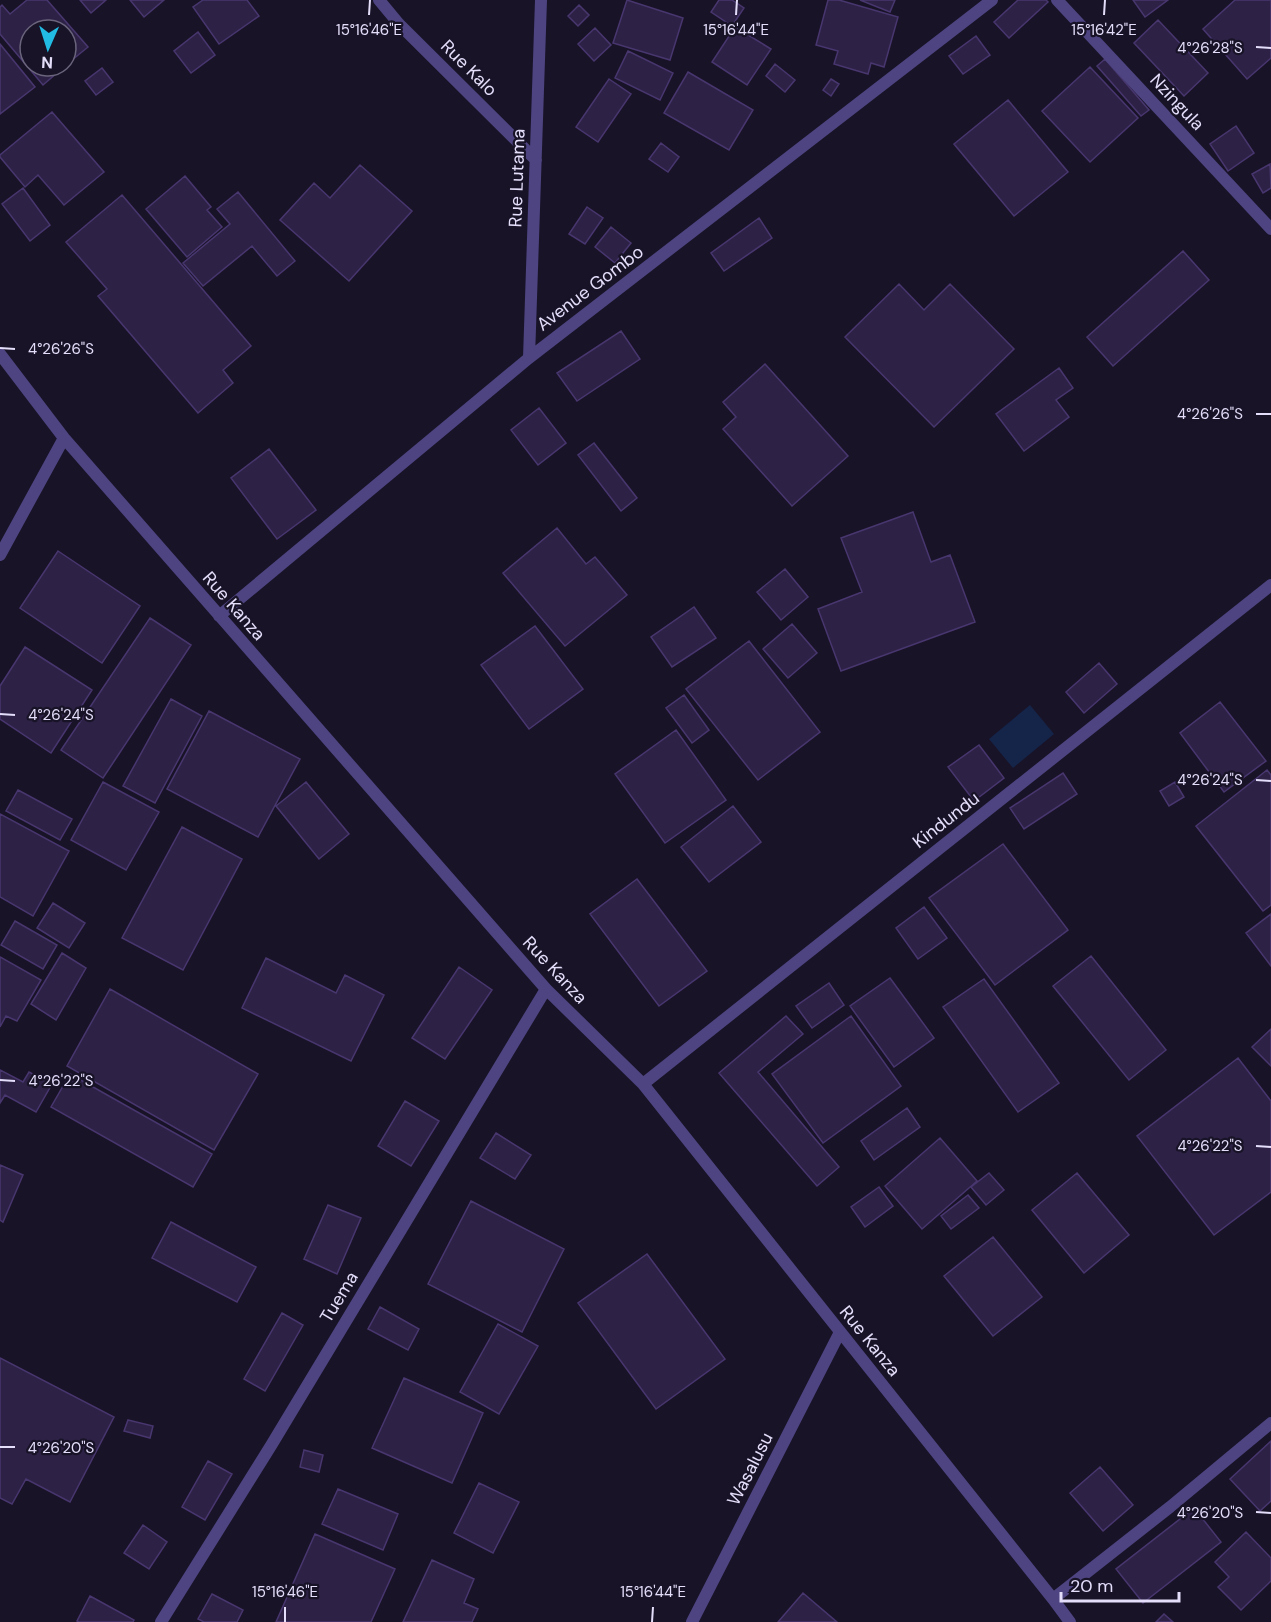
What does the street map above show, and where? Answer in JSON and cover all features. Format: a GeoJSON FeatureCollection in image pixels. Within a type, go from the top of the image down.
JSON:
{"type":"FeatureCollection","features":[{"type":"Feature","properties":{"kind":"street","name":"Rue Kalo"},"geometry":{"type":"LineString","coordinates":[[380,0],[399,24],[536,160]]}},
{"type":"Feature","properties":{"kind":"street","name":"Rue Lutama"},"geometry":{"type":"LineString","coordinates":[[529,358],[541,0]]}},
{"type":"Feature","properties":{"kind":"street","name":"Avenue Gombo"},"geometry":{"type":"LineString","coordinates":[[219,616],[529,358],[992,0]]}},
{"type":"Feature","properties":{"kind":"street","name":"Nzingula"},"geometry":{"type":"LineString","coordinates":[[1057,0],[1271,229]]}},
{"type":"Feature","properties":{"kind":"street","name":"Rue Kanza"},"geometry":{"type":"LineString","coordinates":[[0,354],[64,438],[546,989],[643,1084],[1070,1622]]}},
{"type":"Feature","properties":{"kind":"street"},"geometry":{"type":"LineString","coordinates":[[0,555],[64,438]]}},
{"type":"Feature","properties":{"kind":"street","name":"Kindundu"},"geometry":{"type":"LineString","coordinates":[[643,1084],[1271,585]]}},
{"type":"Feature","properties":{"kind":"street","name":"Tuema"},"geometry":{"type":"LineString","coordinates":[[160,1622],[272,1444],[546,989]]}},
{"type":"Feature","properties":{"kind":"street","name":"Wasalusu"},"geometry":{"type":"LineString","coordinates":[[692,1622],[840,1332]]}},
{"type":"Feature","properties":{"kind":"street"},"geometry":{"type":"LineString","coordinates":[[1053,1599],[1170,1507],[1271,1423]]}},
{"type":"Feature","properties":{"kind":"water"},"geometry":{"type":"Polygon","coordinates":[[[1030,705],[1054,734],[1013,768],[989,739],[1030,705]]]}},
{"type":"Feature","properties":{"kind":"building"},"geometry":{"type":"Polygon","coordinates":[[[27,0],[47,0],[63,18],[18,18],[18,55],[0,34],[0,7],[2,5],[10,14],[27,0]]]}},
{"type":"Feature","properties":{"kind":"building"},"geometry":{"type":"Polygon","coordinates":[[[80,0],[106,0],[91,13],[80,0]]]}},
{"type":"Feature","properties":{"kind":"building"},"geometry":{"type":"Polygon","coordinates":[[[130,0],[164,0],[144,17],[130,0]]]}},
{"type":"Feature","properties":{"kind":"building"},"geometry":{"type":"Polygon","coordinates":[[[203,0],[247,0],[259,16],[219,44],[193,7],[203,0]]]}},
{"type":"Feature","properties":{"kind":"building"},"geometry":{"type":"Polygon","coordinates":[[[627,0],[683,18],[670,60],[613,43],[627,0]]]}},
{"type":"Feature","properties":{"kind":"building"},"geometry":{"type":"Polygon","coordinates":[[[719,0],[732,0],[744,8],[732,26],[711,12],[719,0]]]}},
{"type":"Feature","properties":{"kind":"building"},"geometry":{"type":"Polygon","coordinates":[[[828,0],[839,0],[898,17],[884,67],[871,63],[868,74],[834,64],[838,51],[816,45],[828,0]]]}},
{"type":"Feature","properties":{"kind":"building"},"geometry":{"type":"Polygon","coordinates":[[[860,0],[895,0],[890,12],[860,0]]]}},
{"type":"Feature","properties":{"kind":"building"},"geometry":{"type":"Polygon","coordinates":[[[1018,0],[1046,0],[1048,2],[1009,38],[994,22],[1018,0]]]}},
{"type":"Feature","properties":{"kind":"building"},"geometry":{"type":"Polygon","coordinates":[[[1133,0],[1168,0],[1145,17],[1133,0]]]}},
{"type":"Feature","properties":{"kind":"building"},"geometry":{"type":"Polygon","coordinates":[[[1235,0],[1271,0],[1271,58],[1247,79],[1203,29],[1235,0]]]}},
{"type":"Feature","properties":{"kind":"building"},"geometry":{"type":"Polygon","coordinates":[[[579,5],[589,15],[578,26],[568,16],[579,5]]]}},
{"type":"Feature","properties":{"kind":"building"},"geometry":{"type":"Polygon","coordinates":[[[1158,20],[1208,73],[1184,96],[1134,43],[1158,20]]]}},
{"type":"Feature","properties":{"kind":"building"},"geometry":{"type":"Polygon","coordinates":[[[735,27],[771,49],[747,85],[712,62],[735,27]]]}},
{"type":"Feature","properties":{"kind":"building"},"geometry":{"type":"Polygon","coordinates":[[[595,28],[611,45],[594,61],[578,44],[595,28]]]}},
{"type":"Feature","properties":{"kind":"building"},"geometry":{"type":"Polygon","coordinates":[[[198,32],[215,55],[191,73],[174,51],[198,32]]]}},
{"type":"Feature","properties":{"kind":"building"},"geometry":{"type":"Polygon","coordinates":[[[78,36],[88,47],[78,55],[78,36]]]}},
{"type":"Feature","properties":{"kind":"building"},"geometry":{"type":"Polygon","coordinates":[[[976,36],[990,55],[963,74],[949,56],[976,36]]]}},
{"type":"Feature","properties":{"kind":"building"},"geometry":{"type":"Polygon","coordinates":[[[0,44],[18,66],[18,78],[28,78],[35,87],[0,114],[0,44]]]}},
{"type":"Feature","properties":{"kind":"building"},"geometry":{"type":"Polygon","coordinates":[[[628,51],[673,73],[660,100],[615,78],[628,51]]]}},
{"type":"Feature","properties":{"kind":"building"},"geometry":{"type":"Polygon","coordinates":[[[1105,59],[1149,110],[1141,116],[1097,66],[1105,59]]]}},
{"type":"Feature","properties":{"kind":"building"},"geometry":{"type":"Polygon","coordinates":[[[775,64],[795,80],[785,92],[766,76],[775,64]]]}},
{"type":"Feature","properties":{"kind":"building"},"geometry":{"type":"Polygon","coordinates":[[[1090,67],[1138,118],[1090,162],[1042,111],[1090,67]]]}},
{"type":"Feature","properties":{"kind":"building"},"geometry":{"type":"Polygon","coordinates":[[[102,68],[113,82],[96,95],[85,81],[102,68]]]}},
{"type":"Feature","properties":{"kind":"building"},"geometry":{"type":"Polygon","coordinates":[[[688,72],[753,110],[729,150],[664,113],[688,72]]]}},
{"type":"Feature","properties":{"kind":"building"},"geometry":{"type":"Polygon","coordinates":[[[37,78],[51,78],[43,85],[37,78]]]}},
{"type":"Feature","properties":{"kind":"building"},"geometry":{"type":"Polygon","coordinates":[[[609,79],[631,94],[598,142],[576,127],[609,79]]]}},
{"type":"Feature","properties":{"kind":"building"},"geometry":{"type":"Polygon","coordinates":[[[831,79],[839,84],[831,96],[823,90],[831,79]]]}},
{"type":"Feature","properties":{"kind":"building"},"geometry":{"type":"Polygon","coordinates":[[[1008,100],[1068,172],[1014,216],[954,144],[1008,100]]]}},
{"type":"Feature","properties":{"kind":"building"},"geometry":{"type":"Polygon","coordinates":[[[52,112],[104,172],[64,205],[38,175],[25,187],[0,157],[52,112]]]}},
{"type":"Feature","properties":{"kind":"building"},"geometry":{"type":"Polygon","coordinates":[[[1236,126],[1254,153],[1228,171],[1210,144],[1236,126]]]}},
{"type":"Feature","properties":{"kind":"building"},"geometry":{"type":"Polygon","coordinates":[[[661,143],[679,157],[668,172],[649,159],[661,143]]]}},
{"type":"Feature","properties":{"kind":"building"},"geometry":{"type":"Polygon","coordinates":[[[1270,164],[1271,188],[1263,193],[1252,174],[1270,164]]]}},
{"type":"Feature","properties":{"kind":"building"},"geometry":{"type":"Polygon","coordinates":[[[360,165],[412,211],[349,281],[280,220],[314,183],[330,198],[360,165]]]}},
{"type":"Feature","properties":{"kind":"building"},"geometry":{"type":"Polygon","coordinates":[[[185,176],[211,207],[207,210],[222,227],[187,257],[146,209],[185,176]]]}},
{"type":"Feature","properties":{"kind":"building"},"geometry":{"type":"Polygon","coordinates":[[[23,188],[50,225],[30,241],[2,204],[23,188]]]}},
{"type":"Feature","properties":{"kind":"building"},"geometry":{"type":"Polygon","coordinates":[[[238,192],[295,261],[277,276],[252,246],[203,286],[183,263],[230,224],[217,209],[238,192]]]}},
{"type":"Feature","properties":{"kind":"building"},"geometry":{"type":"Polygon","coordinates":[[[122,195],[251,346],[223,370],[233,383],[198,413],[98,296],[107,289],[66,242],[122,195]]]}},
{"type":"Feature","properties":{"kind":"building"},"geometry":{"type":"Polygon","coordinates":[[[587,207],[603,218],[585,244],[569,234],[587,207]]]}},
{"type":"Feature","properties":{"kind":"building"},"geometry":{"type":"Polygon","coordinates":[[[759,218],[772,238],[724,271],[711,253],[759,218]]]}},
{"type":"Feature","properties":{"kind":"building"},"geometry":{"type":"Polygon","coordinates":[[[611,227],[631,243],[615,263],[595,247],[611,227]]]}},
{"type":"Feature","properties":{"kind":"building"},"geometry":{"type":"Polygon","coordinates":[[[1183,251],[1209,280],[1113,366],[1087,337],[1183,251]]]}},
{"type":"Feature","properties":{"kind":"building"},"geometry":{"type":"Polygon","coordinates":[[[899,284],[924,310],[950,284],[1014,349],[934,427],[845,337],[899,284]]]}},
{"type":"Feature","properties":{"kind":"building"},"geometry":{"type":"Polygon","coordinates":[[[621,331],[640,359],[577,401],[557,373],[621,331]]]}},
{"type":"Feature","properties":{"kind":"building"},"geometry":{"type":"Polygon","coordinates":[[[765,364],[848,456],[792,506],[723,429],[736,417],[723,402],[765,364]]]}},
{"type":"Feature","properties":{"kind":"building"},"geometry":{"type":"Polygon","coordinates":[[[1059,368],[1073,388],[1056,400],[1069,417],[1024,451],[996,414],[1059,368]]]}},
{"type":"Feature","properties":{"kind":"building"},"geometry":{"type":"Polygon","coordinates":[[[539,408],[566,443],[538,465],[511,430],[539,408]]]}},
{"type":"Feature","properties":{"kind":"building"},"geometry":{"type":"Polygon","coordinates":[[[594,443],[637,498],[621,511],[578,455],[594,443]]]}},
{"type":"Feature","properties":{"kind":"building"},"geometry":{"type":"Polygon","coordinates":[[[269,449],[316,510],[277,539],[231,478],[269,449]]]}},
{"type":"Feature","properties":{"kind":"building"},"geometry":{"type":"Polygon","coordinates":[[[913,512],[931,562],[950,555],[975,622],[841,671],[818,609],[862,592],[841,538],[913,512]]]}},
{"type":"Feature","properties":{"kind":"building"},"geometry":{"type":"Polygon","coordinates":[[[557,528],[586,564],[595,557],[627,595],[565,646],[503,573],[557,528]]]}},
{"type":"Feature","properties":{"kind":"building"},"geometry":{"type":"Polygon","coordinates":[[[58,551],[140,606],[102,663],[20,608],[58,551]]]}},
{"type":"Feature","properties":{"kind":"building"},"geometry":{"type":"Polygon","coordinates":[[[785,569],[808,597],[781,620],[757,592],[785,569]]]}},
{"type":"Feature","properties":{"kind":"building"},"geometry":{"type":"Polygon","coordinates":[[[694,607],[716,638],[672,667],[651,637],[694,607]]]}},
{"type":"Feature","properties":{"kind":"building"},"geometry":{"type":"Polygon","coordinates":[[[150,618],[191,645],[103,778],[61,750],[150,618]]]}},
{"type":"Feature","properties":{"kind":"building"},"geometry":{"type":"Polygon","coordinates":[[[792,624],[817,653],[788,678],[763,649],[792,624]]]}},
{"type":"Feature","properties":{"kind":"building"},"geometry":{"type":"Polygon","coordinates":[[[535,626],[583,689],[529,729],[481,665],[535,626]]]}},
{"type":"Feature","properties":{"kind":"building"},"geometry":{"type":"Polygon","coordinates":[[[749,641],[820,732],[758,780],[686,689],[749,641]]]}},
{"type":"Feature","properties":{"kind":"building"},"geometry":{"type":"Polygon","coordinates":[[[25,647],[92,690],[51,753],[0,719],[0,686],[25,647]]]}},
{"type":"Feature","properties":{"kind":"building"},"geometry":{"type":"Polygon","coordinates":[[[1099,663],[1117,684],[1084,713],[1066,692],[1099,663]]]}},
{"type":"Feature","properties":{"kind":"building"},"geometry":{"type":"Polygon","coordinates":[[[684,695],[709,730],[692,743],[666,708],[684,695]]]}},
{"type":"Feature","properties":{"kind":"building"},"geometry":{"type":"Polygon","coordinates":[[[171,699],[202,716],[155,803],[123,786],[171,699]]]}},
{"type":"Feature","properties":{"kind":"building"},"geometry":{"type":"Polygon","coordinates":[[[1220,702],[1266,761],[1224,792],[1180,733],[1220,702]]]}},
{"type":"Feature","properties":{"kind":"building"},"geometry":{"type":"Polygon","coordinates":[[[209,711],[300,759],[258,837],[167,789],[209,711]]]}},
{"type":"Feature","properties":{"kind":"building"},"geometry":{"type":"Polygon","coordinates":[[[676,730],[726,800],[665,843],[615,774],[676,730]]]}},
{"type":"Feature","properties":{"kind":"building"},"geometry":{"type":"Polygon","coordinates":[[[979,745],[1004,778],[974,801],[948,767],[979,745]]]}},
{"type":"Feature","properties":{"kind":"building"},"geometry":{"type":"Polygon","coordinates":[[[1267,770],[1271,775],[1271,905],[1263,911],[1196,826],[1267,770]]]}},
{"type":"Feature","properties":{"kind":"building"},"geometry":{"type":"Polygon","coordinates":[[[1063,773],[1077,794],[1024,829],[1010,808],[1063,773]]]}},
{"type":"Feature","properties":{"kind":"building"},"geometry":{"type":"Polygon","coordinates":[[[103,782],[159,812],[126,870],[71,840],[103,782]]]}},
{"type":"Feature","properties":{"kind":"building"},"geometry":{"type":"Polygon","coordinates":[[[306,782],[349,834],[319,859],[276,806],[306,782]]]}},
{"type":"Feature","properties":{"kind":"building"},"geometry":{"type":"Polygon","coordinates":[[[1175,782],[1184,797],[1169,806],[1160,791],[1175,782]]]}},
{"type":"Feature","properties":{"kind":"building"},"geometry":{"type":"Polygon","coordinates":[[[18,790],[72,819],[60,840],[6,811],[18,790]]]}},
{"type":"Feature","properties":{"kind":"building"},"geometry":{"type":"Polygon","coordinates":[[[733,806],[761,842],[709,882],[681,847],[733,806]]]}},
{"type":"Feature","properties":{"kind":"building"},"geometry":{"type":"Polygon","coordinates":[[[0,814],[69,851],[33,916],[0,897],[0,814]]]}},
{"type":"Feature","properties":{"kind":"building"},"geometry":{"type":"Polygon","coordinates":[[[182,827],[242,859],[183,970],[122,938],[182,827]]]}},
{"type":"Feature","properties":{"kind":"building"},"geometry":{"type":"Polygon","coordinates":[[[1003,844],[1068,930],[995,985],[929,898],[1003,844]]]}},
{"type":"Feature","properties":{"kind":"building"},"geometry":{"type":"Polygon","coordinates":[[[637,879],[707,971],[659,1006],[590,914],[637,879]]]}},
{"type":"Feature","properties":{"kind":"building"},"geometry":{"type":"Polygon","coordinates":[[[53,903],[85,923],[69,948],[37,928],[53,903]]]}},
{"type":"Feature","properties":{"kind":"building"},"geometry":{"type":"Polygon","coordinates":[[[924,907],[947,938],[918,959],[896,928],[924,907]]]}},
{"type":"Feature","properties":{"kind":"building"},"geometry":{"type":"Polygon","coordinates":[[[1271,914],[1271,966],[1246,933],[1271,914]]]}},
{"type":"Feature","properties":{"kind":"building"},"geometry":{"type":"Polygon","coordinates":[[[15,921],[57,945],[43,969],[1,945],[15,921]]]}},
{"type":"Feature","properties":{"kind":"building"},"geometry":{"type":"Polygon","coordinates":[[[62,953],[86,968],[56,1020],[31,1004],[62,953]]]}},
{"type":"Feature","properties":{"kind":"building"},"geometry":{"type":"Polygon","coordinates":[[[1091,956],[1166,1050],[1129,1080],[1053,986],[1091,956]]]}},
{"type":"Feature","properties":{"kind":"building"},"geometry":{"type":"Polygon","coordinates":[[[0,957],[41,980],[17,1021],[6,1016],[0,1027],[0,957]]]}},
{"type":"Feature","properties":{"kind":"building"},"geometry":{"type":"Polygon","coordinates":[[[266,958],[336,993],[345,975],[384,995],[351,1061],[242,1008],[266,958]]]}},
{"type":"Feature","properties":{"kind":"building"},"geometry":{"type":"Polygon","coordinates":[[[459,967],[492,990],[445,1059],[412,1038],[459,967]]]}},
{"type":"Feature","properties":{"kind":"building"},"geometry":{"type":"Polygon","coordinates":[[[890,978],[934,1038],[894,1067],[850,1006],[890,978]]]}},
{"type":"Feature","properties":{"kind":"building"},"geometry":{"type":"Polygon","coordinates":[[[984,979],[1059,1083],[1018,1112],[943,1007],[984,979]]]}},
{"type":"Feature","properties":{"kind":"building"},"geometry":{"type":"Polygon","coordinates":[[[829,983],[844,1005],[812,1028],[796,1006],[829,983]]]}},
{"type":"Feature","properties":{"kind":"building"},"geometry":{"type":"Polygon","coordinates":[[[110,989],[258,1074],[214,1150],[67,1066],[110,989]]]}},
{"type":"Feature","properties":{"kind":"building"},"geometry":{"type":"Polygon","coordinates":[[[786,1016],[803,1034],[758,1072],[839,1167],[817,1186],[719,1073],[786,1016]]]}},
{"type":"Feature","properties":{"kind":"building"},"geometry":{"type":"Polygon","coordinates":[[[851,1016],[901,1086],[823,1143],[772,1074],[851,1016]]]}},
{"type":"Feature","properties":{"kind":"building"},"geometry":{"type":"Polygon","coordinates":[[[1271,1029],[1271,1066],[1252,1047],[1271,1029]]]}},
{"type":"Feature","properties":{"kind":"building"},"geometry":{"type":"Polygon","coordinates":[[[1238,1058],[1271,1101],[1271,1192],[1214,1235],[1137,1136],[1238,1058]]]}},
{"type":"Feature","properties":{"kind":"building"},"geometry":{"type":"Polygon","coordinates":[[[0,1070],[23,1082],[29,1072],[52,1084],[36,1112],[5,1095],[0,1103],[0,1070]]]}},
{"type":"Feature","properties":{"kind":"building"},"geometry":{"type":"Polygon","coordinates":[[[70,1074],[212,1154],[193,1187],[51,1107],[70,1074]]]}},
{"type":"Feature","properties":{"kind":"building"},"geometry":{"type":"Polygon","coordinates":[[[405,1101],[439,1121],[411,1166],[378,1146],[405,1101]]]}},
{"type":"Feature","properties":{"kind":"building"},"geometry":{"type":"Polygon","coordinates":[[[907,1108],[920,1127],[874,1160],[861,1141],[907,1108]]]}},
{"type":"Feature","properties":{"kind":"building"},"geometry":{"type":"Polygon","coordinates":[[[496,1133],[531,1155],[515,1179],[480,1158],[496,1133]]]}},
{"type":"Feature","properties":{"kind":"building"},"geometry":{"type":"Polygon","coordinates":[[[940,1138],[977,1181],[922,1229],[885,1186],[940,1138]]]}},
{"type":"Feature","properties":{"kind":"building"},"geometry":{"type":"Polygon","coordinates":[[[0,1165],[23,1175],[3,1222],[0,1220],[0,1165]]]}},
{"type":"Feature","properties":{"kind":"building"},"geometry":{"type":"Polygon","coordinates":[[[989,1173],[1004,1190],[986,1205],[971,1187],[989,1173]]]}},
{"type":"Feature","properties":{"kind":"building"},"geometry":{"type":"Polygon","coordinates":[[[1077,1173],[1129,1235],[1084,1273],[1032,1210],[1077,1173]]]}},
{"type":"Feature","properties":{"kind":"building"},"geometry":{"type":"Polygon","coordinates":[[[879,1187],[893,1206],[865,1227],[851,1207],[879,1187]]]}},
{"type":"Feature","properties":{"kind":"building"},"geometry":{"type":"Polygon","coordinates":[[[968,1195],[979,1208],[951,1229],[941,1216],[968,1195]]]}},
{"type":"Feature","properties":{"kind":"building"},"geometry":{"type":"Polygon","coordinates":[[[471,1201],[564,1249],[522,1332],[428,1284],[471,1201]]]}},
{"type":"Feature","properties":{"kind":"building"},"geometry":{"type":"Polygon","coordinates":[[[328,1205],[361,1218],[337,1274],[304,1259],[328,1205]]]}},
{"type":"Feature","properties":{"kind":"building"},"geometry":{"type":"Polygon","coordinates":[[[171,1222],[256,1267],[237,1302],[152,1258],[171,1222]]]}},
{"type":"Feature","properties":{"kind":"building"},"geometry":{"type":"Polygon","coordinates":[[[993,1237],[1042,1297],[993,1336],[944,1276],[993,1237]]]}},
{"type":"Feature","properties":{"kind":"building"},"geometry":{"type":"Polygon","coordinates":[[[647,1254],[725,1359],[656,1409],[578,1303],[647,1254]]]}},
{"type":"Feature","properties":{"kind":"building"},"geometry":{"type":"Polygon","coordinates":[[[380,1307],[419,1329],[408,1350],[368,1329],[380,1307]]]}},
{"type":"Feature","properties":{"kind":"building"},"geometry":{"type":"Polygon","coordinates":[[[282,1313],[303,1325],[265,1391],[244,1379],[282,1313]]]}},
{"type":"Feature","properties":{"kind":"building"},"geometry":{"type":"Polygon","coordinates":[[[498,1324],[538,1346],[499,1414],[460,1392],[498,1324]]]}},
{"type":"Feature","properties":{"kind":"building"},"geometry":{"type":"Polygon","coordinates":[[[0,1358],[114,1417],[70,1502],[26,1479],[12,1504],[0,1498],[0,1358]]]}},
{"type":"Feature","properties":{"kind":"building"},"geometry":{"type":"Polygon","coordinates":[[[404,1378],[483,1413],[452,1483],[372,1448],[404,1378]]]}},
{"type":"Feature","properties":{"kind":"building"},"geometry":{"type":"Polygon","coordinates":[[[128,1420],[153,1426],[150,1438],[124,1431],[128,1420]]]}},
{"type":"Feature","properties":{"kind":"building"},"geometry":{"type":"Polygon","coordinates":[[[1271,1441],[1271,1501],[1260,1511],[1230,1479],[1271,1441]]]}},
{"type":"Feature","properties":{"kind":"building"},"geometry":{"type":"Polygon","coordinates":[[[304,1450],[323,1455],[319,1472],[300,1467],[304,1450]]]}},
{"type":"Feature","properties":{"kind":"building"},"geometry":{"type":"Polygon","coordinates":[[[208,1461],[232,1474],[205,1520],[182,1507],[208,1461]]]}},
{"type":"Feature","properties":{"kind":"building"},"geometry":{"type":"Polygon","coordinates":[[[1100,1467],[1133,1505],[1103,1531],[1070,1493],[1100,1467]]]}},
{"type":"Feature","properties":{"kind":"building"},"geometry":{"type":"Polygon","coordinates":[[[479,1483],[519,1502],[493,1553],[454,1533],[479,1483]]]}},
{"type":"Feature","properties":{"kind":"building"},"geometry":{"type":"Polygon","coordinates":[[[338,1489],[398,1514],[383,1550],[322,1524],[338,1489]]]}},
{"type":"Feature","properties":{"kind":"building"},"geometry":{"type":"Polygon","coordinates":[[[1194,1508],[1221,1542],[1143,1603],[1116,1569],[1194,1508]]]}},
{"type":"Feature","properties":{"kind":"building"},"geometry":{"type":"Polygon","coordinates":[[[143,1525],[167,1542],[149,1569],[124,1553],[143,1525]]]}},
{"type":"Feature","properties":{"kind":"building"},"geometry":{"type":"Polygon","coordinates":[[[1246,1532],[1271,1558],[1271,1581],[1241,1610],[1218,1587],[1229,1577],[1215,1562],[1246,1532]]]}},
{"type":"Feature","properties":{"kind":"building"},"geometry":{"type":"Polygon","coordinates":[[[315,1534],[395,1569],[371,1622],[276,1622],[315,1534]]]}},
{"type":"Feature","properties":{"kind":"building"},"geometry":{"type":"Polygon","coordinates":[[[432,1560],[474,1579],[464,1603],[478,1609],[472,1622],[403,1622],[432,1560]]]}},
{"type":"Feature","properties":{"kind":"building"},"geometry":{"type":"Polygon","coordinates":[[[803,1593],[837,1622],[778,1622],[803,1593]]]}},
{"type":"Feature","properties":{"kind":"building"},"geometry":{"type":"Polygon","coordinates":[[[212,1594],[243,1610],[237,1622],[204,1622],[198,1619],[212,1594]]]}},
{"type":"Feature","properties":{"kind":"building"},"geometry":{"type":"Polygon","coordinates":[[[90,1596],[134,1620],[133,1622],[77,1621],[90,1596]]]}},
{"type":"Feature","properties":{"kind":"building"},"geometry":{"type":"Polygon","coordinates":[[[1164,1614],[1173,1622],[1156,1622],[1164,1614]]]}}]}
